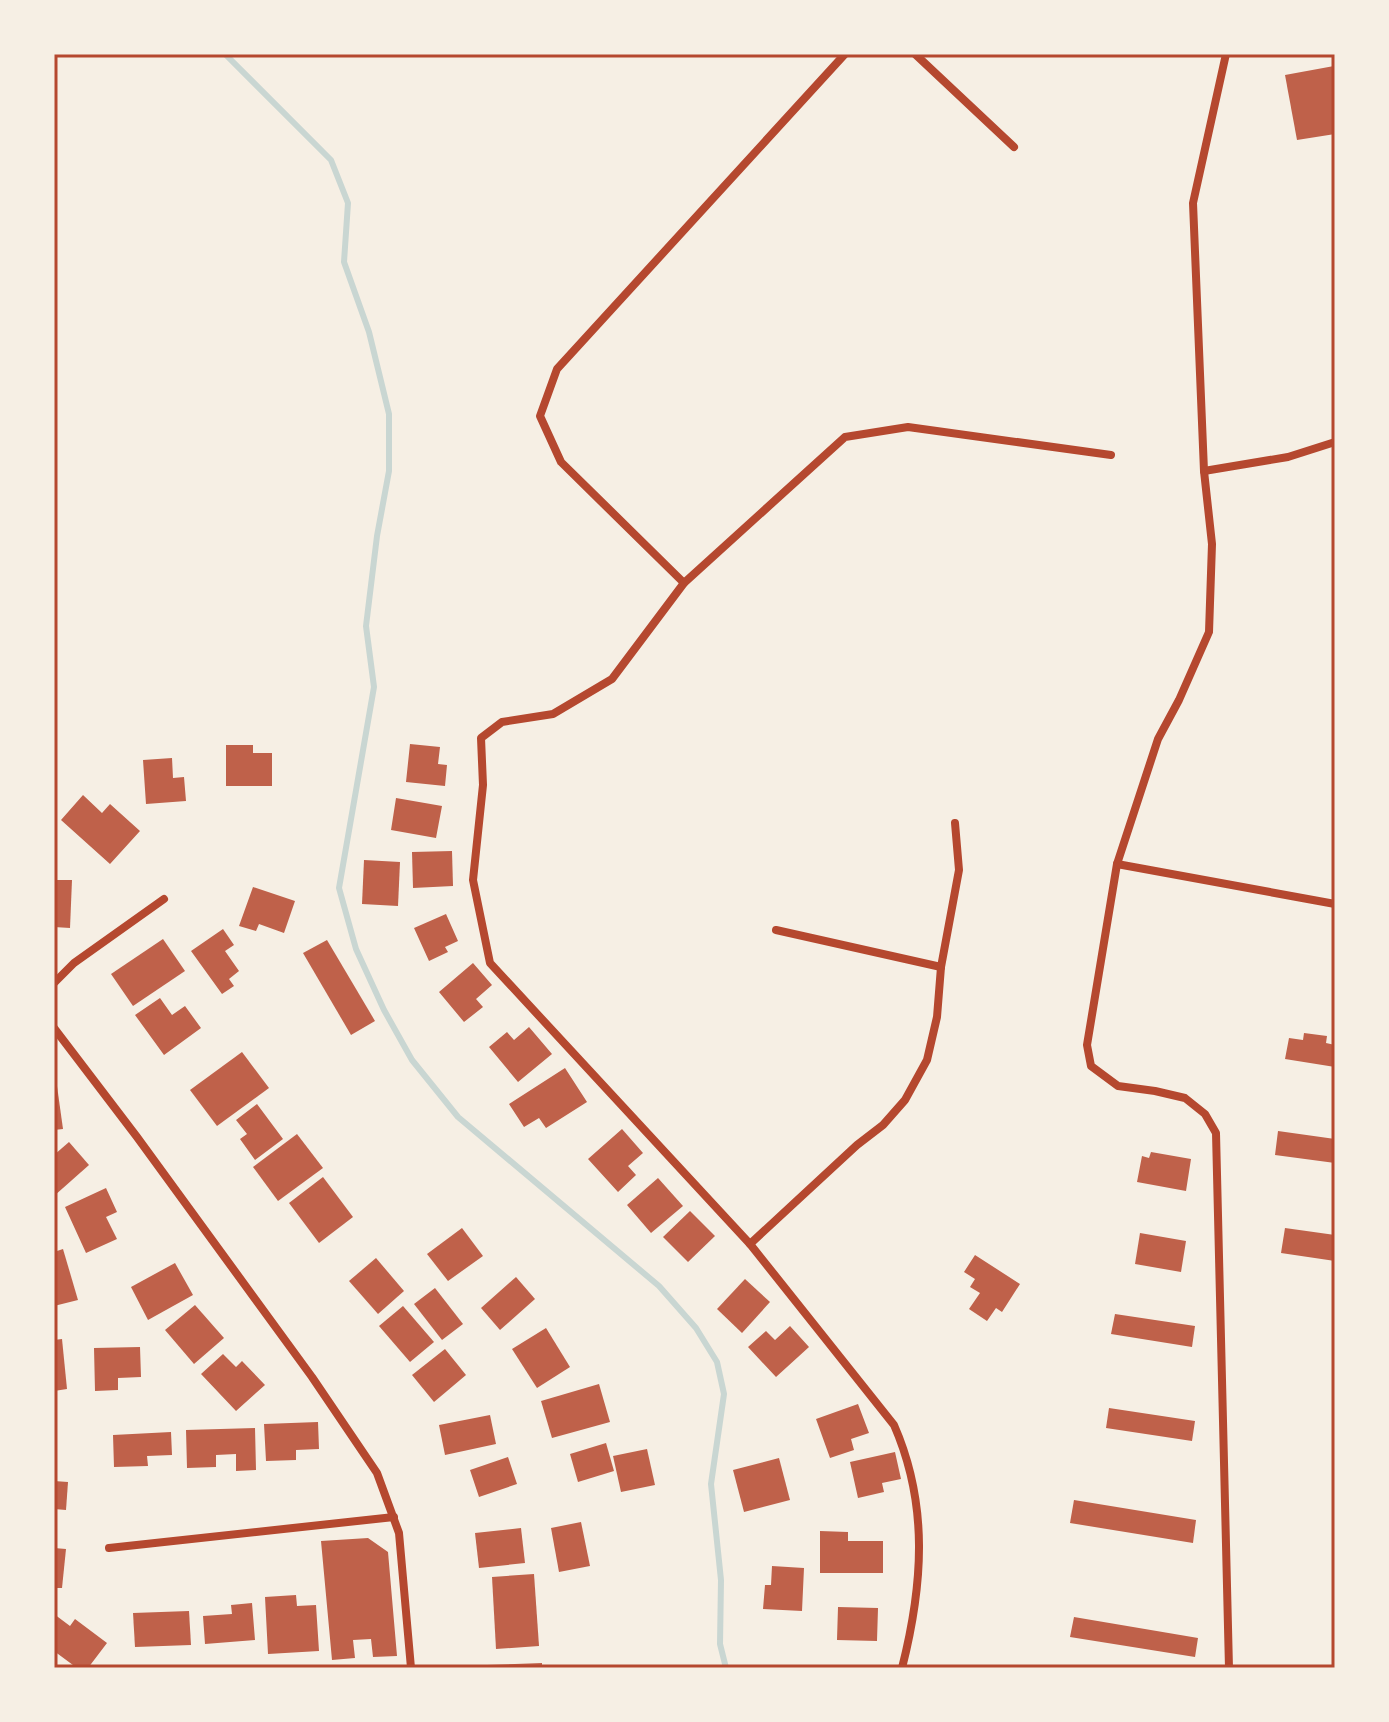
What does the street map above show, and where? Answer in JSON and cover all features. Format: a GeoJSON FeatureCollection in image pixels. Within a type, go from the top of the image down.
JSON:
{"type":"FeatureCollection","features":[{"type":"Feature","properties":{"kind":"street"},"geometry":{"type":"LineString","coordinates":[[684,583],[561,462],[540,416],[557,369],[845,54]]}},
{"type":"Feature","properties":{"kind":"street"},"geometry":{"type":"LineString","coordinates":[[915,54],[1014,147]]}},
{"type":"Feature","properties":{"kind":"street"},"geometry":{"type":"LineString","coordinates":[[1226,54],[1193,203],[1204,471],[1212,544],[1209,632],[1158,739],[1117,864],[1087,1045],[1091,1066],[1118,1086],[1185,1098],[1205,1114],[1216,1133],[1229,1668]]}},
{"type":"Feature","properties":{"kind":"street"},"geometry":{"type":"LineString","coordinates":[[902,1668],[914,1619],[920,1525],[907,1454],[894,1425],[750,1244],[490,963],[473,880],[483,785],[481,738],[502,722],[553,714],[612,679],[684,583],[845,437],[908,427],[1111,455]]}},
{"type":"Feature","properties":{"kind":"street"},"geometry":{"type":"LineString","coordinates":[[1204,471],[1288,457],[1335,442]]}},
{"type":"Feature","properties":{"kind":"street"},"geometry":{"type":"LineString","coordinates":[[750,1244],[883,1125],[905,1100],[927,1060],[937,1017],[941,967],[959,870],[955,823]]}},
{"type":"Feature","properties":{"kind":"street"},"geometry":{"type":"LineString","coordinates":[[1117,864],[1335,904]]}},
{"type":"Feature","properties":{"kind":"street"},"geometry":{"type":"LineString","coordinates":[[54,983],[74,963],[164,899]]}},
{"type":"Feature","properties":{"kind":"street"},"geometry":{"type":"LineString","coordinates":[[776,930],[941,967]]}},
{"type":"Feature","properties":{"kind":"street"},"geometry":{"type":"LineString","coordinates":[[54,1028],[312,1377],[377,1473],[399,1533],[411,1668]]}},
{"type":"Feature","properties":{"kind":"street"},"geometry":{"type":"LineString","coordinates":[[109,1548],[394,1517]]}},
{"type":"Feature","properties":{"kind":"building"},"geometry":{"type":"Polygon","coordinates":[[[1334,66],[1335,134],[1297,140],[1285,75],[1334,66]]]}},
{"type":"Feature","properties":{"kind":"building"},"geometry":{"type":"Polygon","coordinates":[[[410,744],[440,747],[438,764],[447,765],[445,786],[406,782],[410,744]]]}},
{"type":"Feature","properties":{"kind":"building"},"geometry":{"type":"Polygon","coordinates":[[[226,745],[253,745],[253,753],[272,753],[272,786],[226,786],[226,745]]]}},
{"type":"Feature","properties":{"kind":"building"},"geometry":{"type":"Polygon","coordinates":[[[172,758],[173,778],[184,777],[186,801],[146,804],[143,760],[172,758]]]}},
{"type":"Feature","properties":{"kind":"building"},"geometry":{"type":"Polygon","coordinates":[[[83,795],[102,813],[110,804],[140,831],[110,864],[61,820],[83,795]]]}},
{"type":"Feature","properties":{"kind":"building"},"geometry":{"type":"Polygon","coordinates":[[[396,798],[442,806],[436,838],[391,830],[396,798]]]}},
{"type":"Feature","properties":{"kind":"building"},"geometry":{"type":"Polygon","coordinates":[[[452,851],[453,886],[413,888],[412,852],[452,851]]]}},
{"type":"Feature","properties":{"kind":"building"},"geometry":{"type":"Polygon","coordinates":[[[364,860],[400,862],[398,906],[362,904],[364,860]]]}},
{"type":"Feature","properties":{"kind":"building"},"geometry":{"type":"Polygon","coordinates":[[[54,880],[72,880],[70,928],[54,927],[54,880]]]}},
{"type":"Feature","properties":{"kind":"building"},"geometry":{"type":"Polygon","coordinates":[[[253,887],[295,901],[284,933],[259,924],[256,931],[239,926],[253,887]]]}},
{"type":"Feature","properties":{"kind":"building"},"geometry":{"type":"Polygon","coordinates":[[[446,914],[458,941],[445,947],[448,952],[429,961],[414,928],[446,914]]]}},
{"type":"Feature","properties":{"kind":"building"},"geometry":{"type":"Polygon","coordinates":[[[223,929],[234,945],[225,951],[239,971],[229,979],[234,986],[222,994],[191,951],[223,929]]]}},
{"type":"Feature","properties":{"kind":"building"},"geometry":{"type":"Polygon","coordinates":[[[163,939],[185,971],[133,1006],[111,974],[163,939]]]}},
{"type":"Feature","properties":{"kind":"building"},"geometry":{"type":"Polygon","coordinates":[[[327,940],[375,1021],[351,1035],[303,953],[327,940]]]}},
{"type":"Feature","properties":{"kind":"building"},"geometry":{"type":"Polygon","coordinates":[[[473,963],[492,985],[476,999],[483,1007],[464,1022],[439,992],[473,963]]]}},
{"type":"Feature","properties":{"kind":"building"},"geometry":{"type":"Polygon","coordinates":[[[160,998],[172,1015],[185,1006],[201,1028],[164,1055],[135,1015],[160,998]]]}},
{"type":"Feature","properties":{"kind":"building"},"geometry":{"type":"Polygon","coordinates":[[[529,1027],[552,1054],[518,1082],[489,1047],[507,1032],[514,1040],[529,1027]]]}},
{"type":"Feature","properties":{"kind":"building"},"geometry":{"type":"Polygon","coordinates":[[[1304,1033],[1327,1036],[1326,1043],[1335,1045],[1335,1067],[1285,1059],[1289,1038],[1303,1040],[1304,1033]]]}},
{"type":"Feature","properties":{"kind":"building"},"geometry":{"type":"Polygon","coordinates":[[[242,1052],[269,1088],[217,1126],[190,1090],[242,1052]]]}},
{"type":"Feature","properties":{"kind":"building"},"geometry":{"type":"Polygon","coordinates":[[[565,1068],[587,1102],[546,1128],[539,1118],[524,1127],[509,1104],[565,1068]]]}},
{"type":"Feature","properties":{"kind":"building"},"geometry":{"type":"Polygon","coordinates":[[[57,1086],[63,1129],[54,1130],[54,1087],[57,1086]]]}},
{"type":"Feature","properties":{"kind":"building"},"geometry":{"type":"Polygon","coordinates":[[[257,1104],[283,1139],[255,1160],[240,1139],[247,1134],[236,1120],[257,1104]]]}},
{"type":"Feature","properties":{"kind":"building"},"geometry":{"type":"Polygon","coordinates":[[[622,1129],[643,1153],[628,1166],[636,1175],[618,1192],[588,1159],[622,1129]]]}},
{"type":"Feature","properties":{"kind":"building"},"geometry":{"type":"Polygon","coordinates":[[[1278,1131],[1335,1139],[1335,1163],[1275,1155],[1278,1131]]]}},
{"type":"Feature","properties":{"kind":"building"},"geometry":{"type":"Polygon","coordinates":[[[297,1134],[323,1168],[278,1201],[253,1167],[297,1134]]]}},
{"type":"Feature","properties":{"kind":"building"},"geometry":{"type":"Polygon","coordinates":[[[69,1142],[89,1165],[54,1196],[54,1155],[69,1142]]]}},
{"type":"Feature","properties":{"kind":"building"},"geometry":{"type":"Polygon","coordinates":[[[1151,1152],[1191,1159],[1186,1191],[1137,1182],[1142,1156],[1149,1158],[1151,1152]]]}},
{"type":"Feature","properties":{"kind":"building"},"geometry":{"type":"Polygon","coordinates":[[[323,1177],[353,1217],[319,1243],[289,1203],[323,1177]]]}},
{"type":"Feature","properties":{"kind":"building"},"geometry":{"type":"Polygon","coordinates":[[[658,1178],[683,1206],[651,1233],[627,1205],[658,1178]]]}},
{"type":"Feature","properties":{"kind":"building"},"geometry":{"type":"Polygon","coordinates":[[[106,1188],[117,1212],[106,1217],[117,1239],[86,1253],[65,1207],[106,1188]]]}},
{"type":"Feature","properties":{"kind":"building"},"geometry":{"type":"Polygon","coordinates":[[[690,1211],[715,1236],[688,1262],[663,1237],[690,1211]]]}},
{"type":"Feature","properties":{"kind":"building"},"geometry":{"type":"Polygon","coordinates":[[[462,1228],[483,1256],[448,1281],[427,1254],[462,1228]]]}},
{"type":"Feature","properties":{"kind":"building"},"geometry":{"type":"Polygon","coordinates":[[[1285,1228],[1335,1235],[1335,1261],[1281,1253],[1285,1228]]]}},
{"type":"Feature","properties":{"kind":"building"},"geometry":{"type":"Polygon","coordinates":[[[1140,1233],[1186,1241],[1181,1272],[1135,1264],[1140,1233]]]}},
{"type":"Feature","properties":{"kind":"building"},"geometry":{"type":"Polygon","coordinates":[[[63,1249],[78,1300],[54,1306],[54,1252],[63,1249]]]}},
{"type":"Feature","properties":{"kind":"building"},"geometry":{"type":"Polygon","coordinates":[[[975,1255],[1020,1284],[1002,1312],[996,1308],[987,1321],[969,1309],[980,1293],[970,1287],[975,1279],[964,1272],[975,1255]]]}},
{"type":"Feature","properties":{"kind":"building"},"geometry":{"type":"Polygon","coordinates":[[[376,1258],[404,1291],[378,1314],[349,1281],[376,1258]]]}},
{"type":"Feature","properties":{"kind":"building"},"geometry":{"type":"Polygon","coordinates":[[[175,1263],[193,1295],[148,1320],[131,1287],[175,1263]]]}},
{"type":"Feature","properties":{"kind":"building"},"geometry":{"type":"Polygon","coordinates":[[[516,1277],[535,1299],[500,1330],[481,1308],[516,1277]]]}},
{"type":"Feature","properties":{"kind":"building"},"geometry":{"type":"Polygon","coordinates":[[[745,1279],[770,1302],[742,1333],[717,1309],[745,1279]]]}},
{"type":"Feature","properties":{"kind":"building"},"geometry":{"type":"Polygon","coordinates":[[[435,1288],[463,1324],[442,1340],[414,1304],[435,1288]]]}},
{"type":"Feature","properties":{"kind":"building"},"geometry":{"type":"Polygon","coordinates":[[[195,1305],[224,1338],[194,1364],[165,1330],[195,1305]]]}},
{"type":"Feature","properties":{"kind":"building"},"geometry":{"type":"Polygon","coordinates":[[[403,1306],[434,1342],[410,1362],[379,1326],[403,1306]]]}},
{"type":"Feature","properties":{"kind":"building"},"geometry":{"type":"Polygon","coordinates":[[[1115,1314],[1195,1326],[1192,1347],[1111,1334],[1115,1314]]]}},
{"type":"Feature","properties":{"kind":"building"},"geometry":{"type":"Polygon","coordinates":[[[790,1326],[809,1347],[776,1377],[748,1347],[766,1331],[775,1340],[790,1326]]]}},
{"type":"Feature","properties":{"kind":"building"},"geometry":{"type":"Polygon","coordinates":[[[546,1328],[570,1367],[537,1388],[512,1349],[546,1328]]]}},
{"type":"Feature","properties":{"kind":"building"},"geometry":{"type":"Polygon","coordinates":[[[62,1339],[67,1389],[54,1391],[54,1340],[62,1339]]]}},
{"type":"Feature","properties":{"kind":"building"},"geometry":{"type":"Polygon","coordinates":[[[140,1347],[141,1377],[118,1378],[118,1390],[95,1391],[94,1348],[140,1347]]]}},
{"type":"Feature","properties":{"kind":"building"},"geometry":{"type":"Polygon","coordinates":[[[445,1349],[466,1375],[434,1402],[412,1375],[445,1349]]]}},
{"type":"Feature","properties":{"kind":"building"},"geometry":{"type":"Polygon","coordinates":[[[223,1354],[236,1367],[242,1361],[265,1385],[236,1411],[201,1374],[223,1354]]]}},
{"type":"Feature","properties":{"kind":"building"},"geometry":{"type":"Polygon","coordinates":[[[599,1384],[610,1422],[552,1438],[541,1401],[599,1384]]]}},
{"type":"Feature","properties":{"kind":"building"},"geometry":{"type":"Polygon","coordinates":[[[858,1404],[869,1433],[851,1439],[854,1450],[830,1458],[816,1419],[858,1404]]]}},
{"type":"Feature","properties":{"kind":"building"},"geometry":{"type":"Polygon","coordinates":[[[1109,1408],[1195,1421],[1192,1441],[1106,1428],[1109,1408]]]}},
{"type":"Feature","properties":{"kind":"building"},"geometry":{"type":"Polygon","coordinates":[[[490,1415],[496,1444],[445,1455],[439,1425],[490,1415]]]}},
{"type":"Feature","properties":{"kind":"building"},"geometry":{"type":"Polygon","coordinates":[[[318,1422],[319,1449],[296,1450],[296,1460],[266,1461],[264,1424],[318,1422]]]}},
{"type":"Feature","properties":{"kind":"building"},"geometry":{"type":"Polygon","coordinates":[[[255,1428],[256,1470],[236,1471],[236,1454],[216,1455],[216,1467],[187,1468],[186,1430],[255,1428]]]}},
{"type":"Feature","properties":{"kind":"building"},"geometry":{"type":"Polygon","coordinates":[[[171,1432],[172,1455],[147,1456],[148,1466],[114,1467],[113,1435],[171,1432]]]}},
{"type":"Feature","properties":{"kind":"building"},"geometry":{"type":"Polygon","coordinates":[[[606,1443],[614,1471],[578,1482],[570,1454],[606,1443]]]}},
{"type":"Feature","properties":{"kind":"building"},"geometry":{"type":"Polygon","coordinates":[[[647,1449],[655,1485],[621,1492],[613,1456],[647,1449]]]}},
{"type":"Feature","properties":{"kind":"building"},"geometry":{"type":"Polygon","coordinates":[[[895,1452],[901,1479],[882,1483],[884,1492],[858,1498],[850,1462],[895,1452]]]}},
{"type":"Feature","properties":{"kind":"building"},"geometry":{"type":"Polygon","coordinates":[[[508,1457],[517,1484],[479,1497],[470,1470],[508,1457]]]}},
{"type":"Feature","properties":{"kind":"building"},"geometry":{"type":"Polygon","coordinates":[[[779,1458],[790,1500],[744,1512],[733,1470],[779,1458]]]}},
{"type":"Feature","properties":{"kind":"building"},"geometry":{"type":"Polygon","coordinates":[[[54,1481],[68,1482],[66,1510],[54,1509],[54,1481]]]}},
{"type":"Feature","properties":{"kind":"building"},"geometry":{"type":"Polygon","coordinates":[[[1074,1500],[1196,1520],[1193,1543],[1070,1523],[1074,1500]]]}},
{"type":"Feature","properties":{"kind":"building"},"geometry":{"type":"Polygon","coordinates":[[[581,1522],[590,1566],[559,1572],[551,1528],[581,1522]]]}},
{"type":"Feature","properties":{"kind":"building"},"geometry":{"type":"Polygon","coordinates":[[[521,1528],[525,1563],[479,1568],[475,1533],[521,1528]]]}},
{"type":"Feature","properties":{"kind":"building"},"geometry":{"type":"Polygon","coordinates":[[[820,1531],[848,1532],[848,1541],[883,1541],[883,1573],[820,1573],[820,1531]]]}},
{"type":"Feature","properties":{"kind":"building"},"geometry":{"type":"Polygon","coordinates":[[[368,1538],[388,1552],[397,1656],[373,1657],[371,1639],[353,1640],[355,1658],[332,1660],[321,1541],[368,1538]]]}},
{"type":"Feature","properties":{"kind":"building"},"geometry":{"type":"Polygon","coordinates":[[[54,1548],[66,1549],[62,1588],[54,1588],[54,1548]]]}},
{"type":"Feature","properties":{"kind":"building"},"geometry":{"type":"Polygon","coordinates":[[[772,1566],[804,1568],[802,1611],[763,1609],[765,1585],[771,1585],[772,1566]]]}},
{"type":"Feature","properties":{"kind":"building"},"geometry":{"type":"Polygon","coordinates":[[[534,1574],[539,1646],[496,1649],[492,1577],[534,1574]]]}},
{"type":"Feature","properties":{"kind":"building"},"geometry":{"type":"Polygon","coordinates":[[[296,1595],[297,1606],[316,1605],[319,1651],[268,1654],[265,1597],[296,1595]]]}},
{"type":"Feature","properties":{"kind":"building"},"geometry":{"type":"Polygon","coordinates":[[[252,1603],[255,1640],[205,1644],[203,1616],[232,1614],[231,1605],[252,1603]]]}},
{"type":"Feature","properties":{"kind":"building"},"geometry":{"type":"Polygon","coordinates":[[[838,1607],[878,1608],[877,1641],[837,1640],[838,1607]]]}},
{"type":"Feature","properties":{"kind":"building"},"geometry":{"type":"Polygon","coordinates":[[[189,1611],[191,1645],[135,1647],[133,1613],[189,1611]]]}},
{"type":"Feature","properties":{"kind":"building"},"geometry":{"type":"Polygon","coordinates":[[[54,1614],[70,1626],[75,1619],[107,1643],[88,1668],[77,1668],[54,1651],[54,1614]]]}},
{"type":"Feature","properties":{"kind":"building"},"geometry":{"type":"Polygon","coordinates":[[[1074,1617],[1198,1638],[1195,1657],[1070,1637],[1074,1617]]]}},
{"type":"Feature","properties":{"kind":"building"},"geometry":{"type":"Polygon","coordinates":[[[542,1663],[542,1668],[487,1668],[487,1665],[542,1663]]]}},
{"type":"Feature","properties":{"kind":"waterway"},"geometry":{"type":"LineString","coordinates":[[225,54],[331,160],[348,203],[344,262],[369,332],[389,414],[389,471],[366,626],[374,687],[339,888],[356,949],[384,1010],[412,1060],[458,1117],[659,1286],[696,1328],[717,1362],[724,1394],[711,1484],[721,1580],[720,1644],[726,1668]]}}]}
